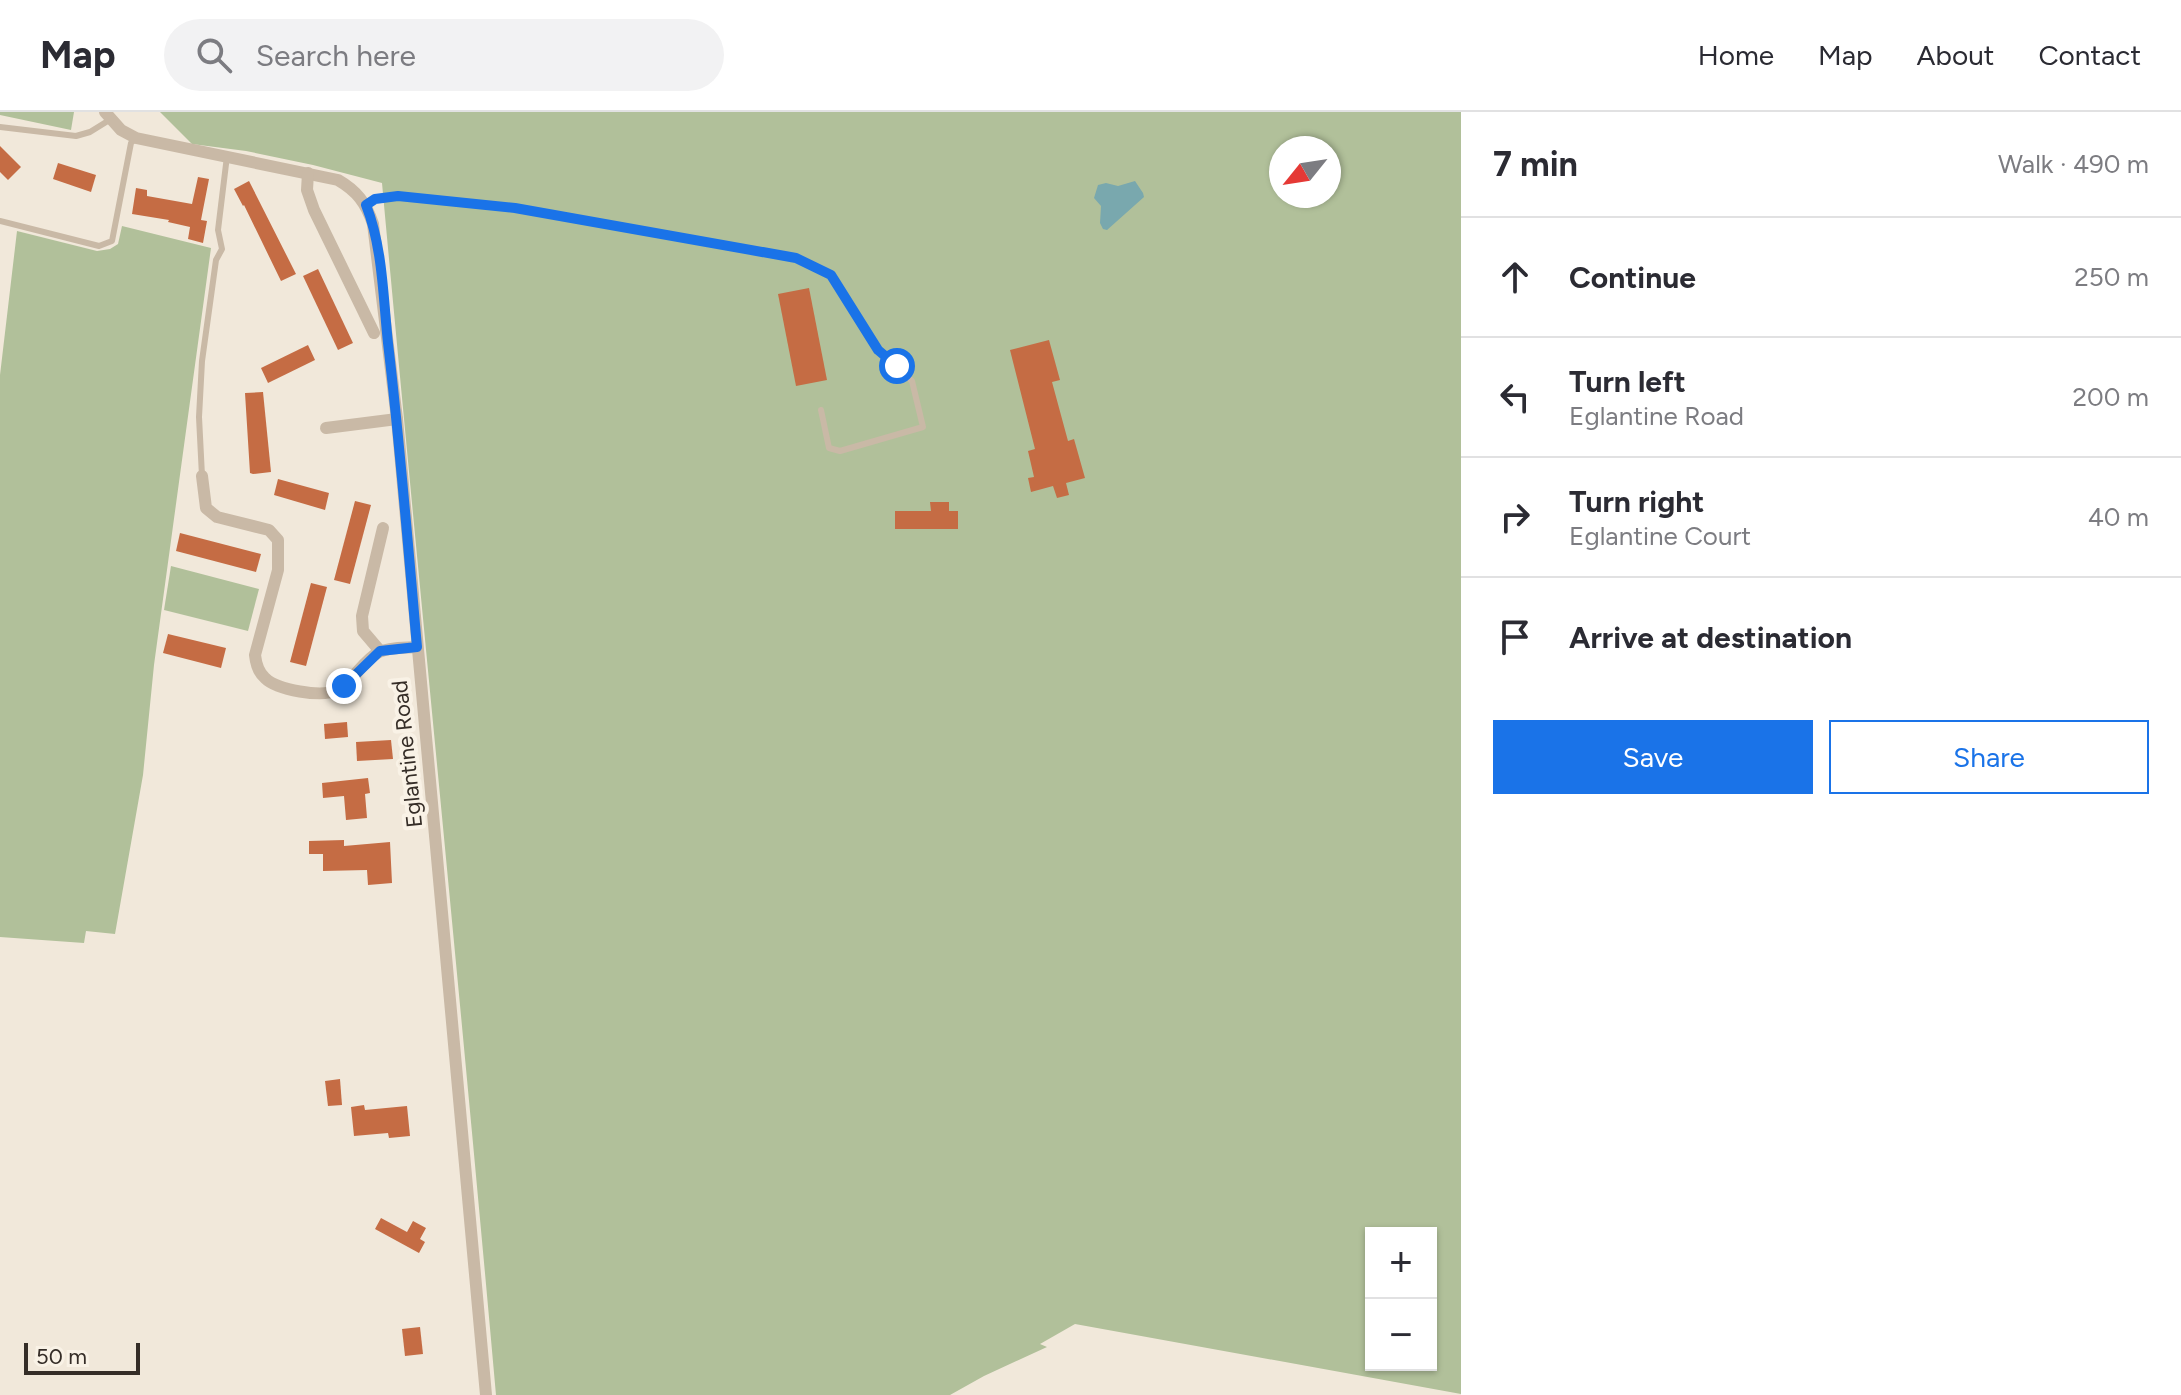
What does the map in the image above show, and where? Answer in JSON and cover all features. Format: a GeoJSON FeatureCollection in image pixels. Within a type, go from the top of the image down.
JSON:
{"type":"FeatureCollection","features":[{"type":"Feature","properties":{"kind":"street"},"geometry":{"type":"LineString","coordinates":[[108,115],[121,130],[136,138],[338,180],[351,188],[366,205]]}},
{"type":"Feature","properties":{"kind":"street"},"geometry":{"type":"LineString","coordinates":[[308,173],[307,190],[314,210],[374,333]]}},
{"type":"Feature","properties":{"kind":"street","name":"Eglantine Road"},"geometry":{"type":"LineString","coordinates":[[366,205],[378,254],[397,419],[486,1395]]}},
{"type":"Feature","properties":{"kind":"street"},"geometry":{"type":"LineString","coordinates":[[326,428],[397,419]]}},
{"type":"Feature","properties":{"kind":"street"},"geometry":{"type":"LineString","coordinates":[[202,476],[206,508],[217,517],[269,530],[278,540],[278,570],[255,655],[256,664],[266,680],[311,694],[332,693],[344,686],[380,651],[417,647]]}},
{"type":"Feature","properties":{"kind":"street"},"geometry":{"type":"LineString","coordinates":[[380,651],[363,631],[362,616],[383,528]]}},
{"type":"Feature","properties":{"kind":"lane"},"geometry":{"type":"LineString","coordinates":[[0,127],[76,136],[90,132],[108,115]]}},
{"type":"Feature","properties":{"kind":"lane"},"geometry":{"type":"LineString","coordinates":[[0,221],[99,246],[112,241],[131,143],[136,138]]}},
{"type":"Feature","properties":{"kind":"lane"},"geometry":{"type":"LineString","coordinates":[[202,476],[199,417],[202,361],[216,260],[222,249],[218,230],[227,156]]}},
{"type":"Feature","properties":{"kind":"lane"},"geometry":{"type":"LineString","coordinates":[[366,205],[375,199],[398,196],[515,208],[796,258],[831,275],[878,350],[912,381],[923,427],[840,451],[829,448],[821,410]]}},
{"type":"Feature","properties":{"kind":"green space"},"geometry":{"type":"Polygon","coordinates":[[[0,112],[74,112],[71,130],[0,115],[0,112]]]}},
{"type":"Feature","properties":{"kind":"green space"},"geometry":{"type":"Polygon","coordinates":[[[160,112],[1461,112],[1461,1394],[1075,1324],[1040,1344],[1047,1347],[950,1395],[496,1395],[382,183],[246,151],[192,144],[160,112]]]}},
{"type":"Feature","properties":{"kind":"green space"},"geometry":{"type":"Polygon","coordinates":[[[122,226],[211,248],[154,665],[143,775],[115,934],[86,931],[84,943],[0,937],[0,375],[17,231],[97,251],[118,244],[122,226]]]}},
{"type":"Feature","properties":{"kind":"green space"},"geometry":{"type":"Polygon","coordinates":[[[171,566],[259,589],[248,631],[164,610],[171,566]]]}},
{"type":"Feature","properties":{"kind":"water"},"geometry":{"type":"Polygon","coordinates":[[[1135,181],[1144,197],[1107,230],[1103,229],[1100,223],[1101,206],[1094,198],[1098,185],[1118,186],[1135,181]]]}},
{"type":"Feature","properties":{"kind":"building"},"geometry":{"type":"Polygon","coordinates":[[[0,146],[21,167],[8,180],[0,172],[0,146]]]}},
{"type":"Feature","properties":{"kind":"building"},"geometry":{"type":"Polygon","coordinates":[[[58,163],[96,175],[91,192],[53,179],[58,163]]]}},
{"type":"Feature","properties":{"kind":"building"},"geometry":{"type":"Polygon","coordinates":[[[198,177],[209,179],[201,220],[207,221],[203,243],[188,239],[190,227],[132,214],[136,188],[147,190],[147,196],[192,204],[198,177]]]}},
{"type":"Feature","properties":{"kind":"building"},"geometry":{"type":"Polygon","coordinates":[[[249,181],[296,274],[281,281],[234,189],[249,181]]]}},
{"type":"Feature","properties":{"kind":"building"},"geometry":{"type":"Polygon","coordinates":[[[318,269],[353,343],[338,350],[303,276],[318,269]]]}},
{"type":"Feature","properties":{"kind":"building"},"geometry":{"type":"Polygon","coordinates":[[[809,288],[827,380],[796,386],[778,294],[809,288]]]}},
{"type":"Feature","properties":{"kind":"building"},"geometry":{"type":"Polygon","coordinates":[[[1049,340],[1060,380],[1052,382],[1068,441],[1074,439],[1085,478],[1066,483],[1069,495],[1057,498],[1053,486],[1031,492],[1028,478],[1034,477],[1028,451],[1035,449],[1010,350],[1049,340]]]}},
{"type":"Feature","properties":{"kind":"building"},"geometry":{"type":"Polygon","coordinates":[[[308,345],[315,360],[268,383],[261,368],[308,345]]]}},
{"type":"Feature","properties":{"kind":"building"},"geometry":{"type":"Polygon","coordinates":[[[263,392],[271,472],[253,474],[250,473],[245,393],[263,392]]]}},
{"type":"Feature","properties":{"kind":"building"},"geometry":{"type":"Polygon","coordinates":[[[278,479],[329,493],[325,510],[274,495],[278,479]]]}},
{"type":"Feature","properties":{"kind":"building"},"geometry":{"type":"Polygon","coordinates":[[[355,501],[371,505],[350,584],[334,580],[355,501]]]}},
{"type":"Feature","properties":{"kind":"building"},"geometry":{"type":"Polygon","coordinates":[[[930,502],[949,502],[949,511],[958,511],[958,529],[895,529],[895,511],[931,511],[930,502]]]}},
{"type":"Feature","properties":{"kind":"building"},"geometry":{"type":"Polygon","coordinates":[[[180,533],[261,554],[256,572],[176,551],[180,533]]]}},
{"type":"Feature","properties":{"kind":"building"},"geometry":{"type":"Polygon","coordinates":[[[311,583],[327,587],[306,666],[290,662],[311,583]]]}},
{"type":"Feature","properties":{"kind":"building"},"geometry":{"type":"Polygon","coordinates":[[[168,634],[226,648],[221,668],[163,653],[168,634]]]}},
{"type":"Feature","properties":{"kind":"building"},"geometry":{"type":"Polygon","coordinates":[[[347,722],[348,737],[325,739],[324,724],[347,722]]]}},
{"type":"Feature","properties":{"kind":"building"},"geometry":{"type":"Polygon","coordinates":[[[391,740],[393,759],[357,761],[356,742],[391,740]]]}},
{"type":"Feature","properties":{"kind":"building"},"geometry":{"type":"Polygon","coordinates":[[[368,778],[370,793],[365,794],[367,818],[346,820],[344,796],[323,798],[322,783],[368,778]]]}},
{"type":"Feature","properties":{"kind":"building"},"geometry":{"type":"Polygon","coordinates":[[[344,840],[344,846],[390,842],[392,883],[368,885],[367,870],[323,871],[323,854],[309,854],[309,841],[344,840]]]}},
{"type":"Feature","properties":{"kind":"building"},"geometry":{"type":"Polygon","coordinates":[[[340,1079],[342,1105],[328,1106],[325,1081],[340,1079]]]}},
{"type":"Feature","properties":{"kind":"building"},"geometry":{"type":"Polygon","coordinates":[[[364,1105],[365,1110],[407,1106],[410,1136],[389,1138],[388,1133],[354,1136],[351,1107],[364,1105]]]}},
{"type":"Feature","properties":{"kind":"building"},"geometry":{"type":"Polygon","coordinates":[[[381,1218],[407,1232],[413,1221],[426,1228],[420,1239],[425,1242],[419,1253],[375,1229],[381,1218]]]}},
{"type":"Feature","properties":{"kind":"building"},"geometry":{"type":"Polygon","coordinates":[[[420,1327],[423,1354],[405,1356],[402,1329],[420,1327]]]}},
{"type":"Feature","properties":{"kind":"route"},"geometry":{"type":"LineString","coordinates":[[344,686],[380,651],[417,647],[397,419],[378,254],[366,205],[375,199],[398,196],[515,208],[796,258],[831,275],[878,350],[897,366]]}}]}
